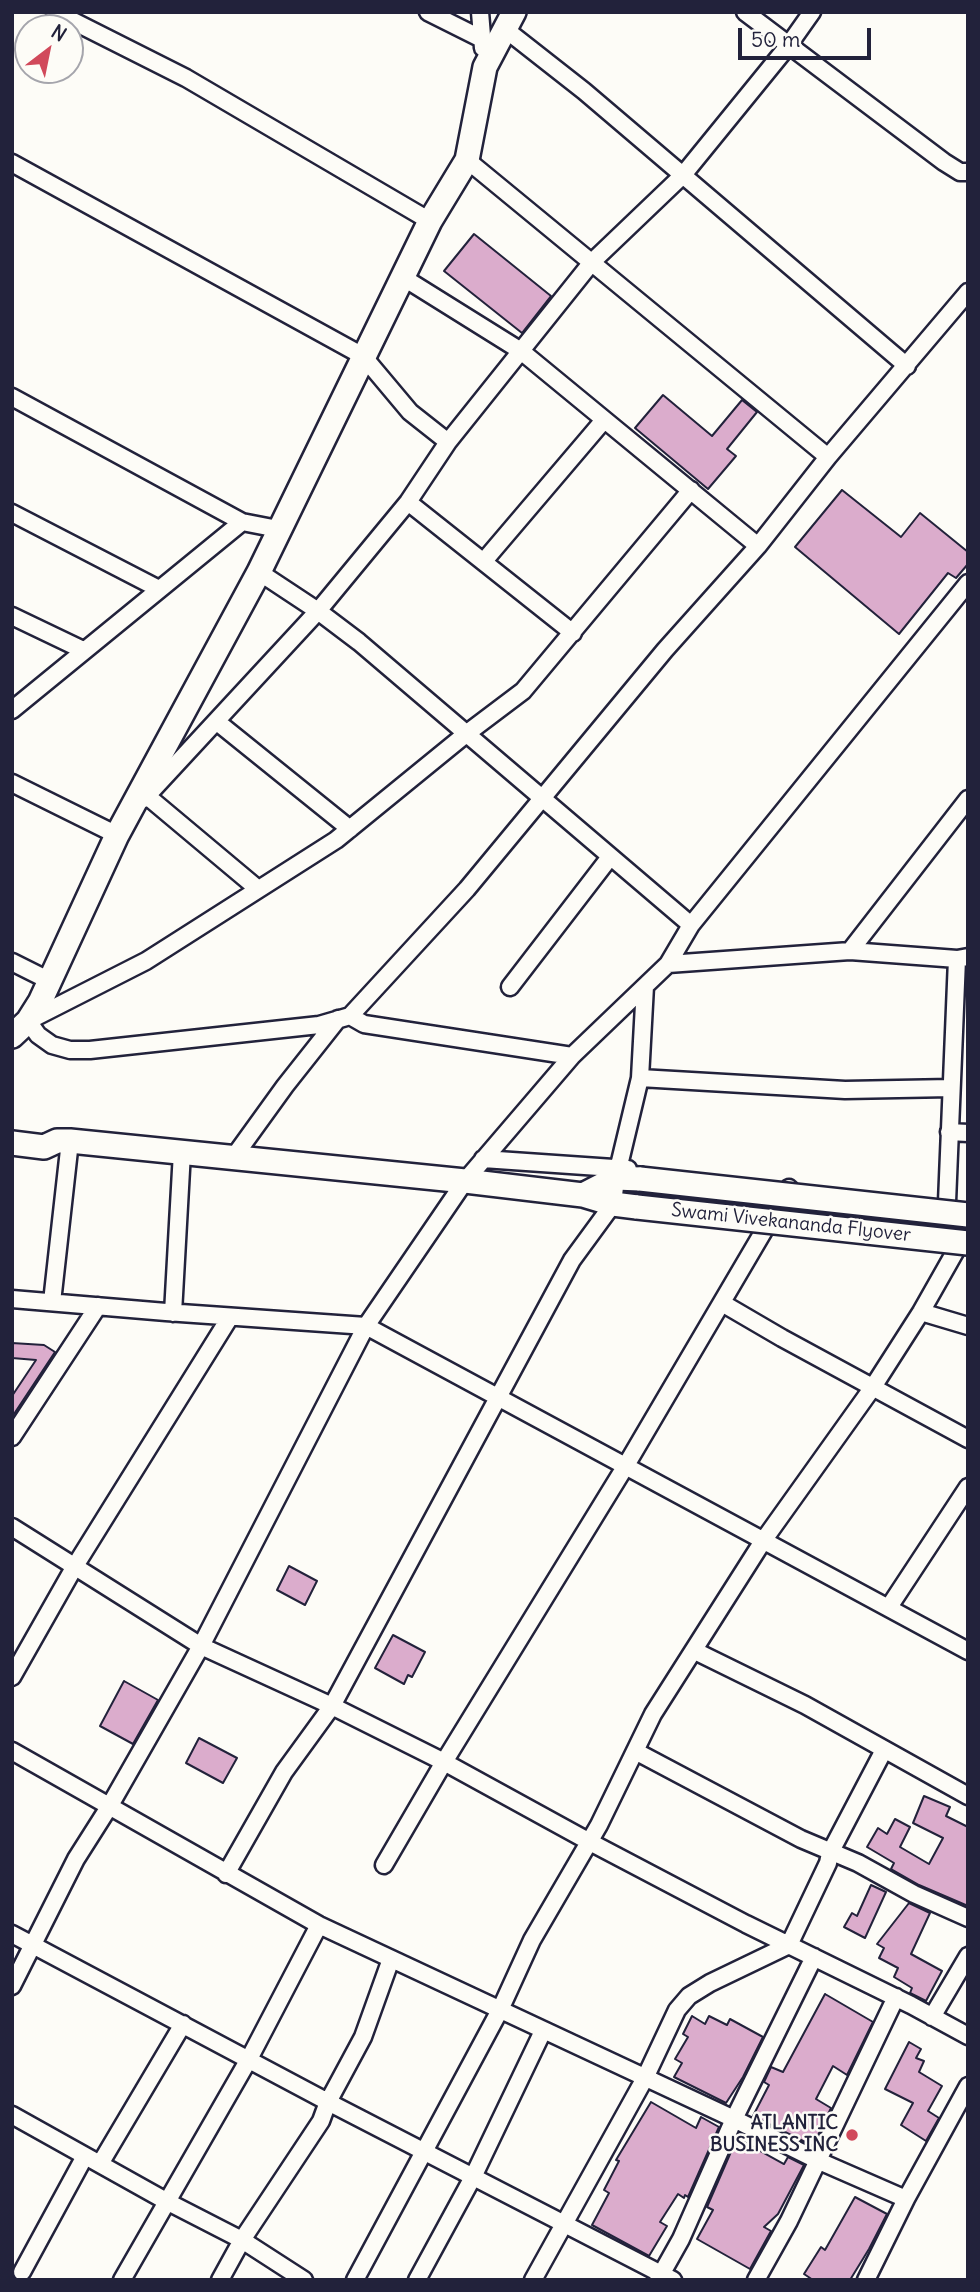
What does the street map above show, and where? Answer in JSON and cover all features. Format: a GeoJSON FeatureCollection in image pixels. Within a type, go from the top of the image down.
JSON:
{"type":"FeatureCollection","features":[{"type":"Feature","properties":{"kind":"main road"},"geometry":{"type":"LineString","coordinates":[[20,1029],[50,981],[120,828],[258,572],[430,221],[467,160],[485,67],[509,20]]}},
{"type":"Feature","properties":{"kind":"main road"},"geometry":{"type":"LineString","coordinates":[[12,1131],[47,1135],[64,1141]]}},
{"type":"Feature","properties":{"kind":"main road"},"geometry":{"type":"LineString","coordinates":[[12,1143],[44,1147],[64,1141]]}},
{"type":"Feature","properties":{"kind":"main road","name":"Swami Vivekananda Flyover"},"geometry":{"type":"LineString","coordinates":[[64,1141],[465,1181],[583,1195],[613,1204],[637,1207],[968,1243]]}},
{"type":"Feature","properties":{"kind":"main road"},"geometry":{"type":"LineString","coordinates":[[583,1195],[617,1173]]}},
{"type":"Feature","properties":{"kind":"main road","name":"Swami Vivekananda Flyover"},"geometry":{"type":"LineString","coordinates":[[617,1173],[640,1179],[968,1215]]}},
{"type":"Feature","properties":{"kind":"street"},"geometry":{"type":"LineString","coordinates":[[55,12],[187,78],[430,221]]}},
{"type":"Feature","properties":{"kind":"street"},"geometry":{"type":"LineString","coordinates":[[428,12],[482,39]]}},
{"type":"Feature","properties":{"kind":"street"},"geometry":{"type":"LineString","coordinates":[[480,12],[485,67]]}},
{"type":"Feature","properties":{"kind":"street"},"geometry":{"type":"LineString","coordinates":[[745,12],[944,162],[960,172],[968,172]]}},
{"type":"Feature","properties":{"kind":"street"},"geometry":{"type":"LineString","coordinates":[[12,783],[120,828],[318,611],[408,502],[448,442],[592,262],[683,175],[788,46],[812,12]]}},
{"type":"Feature","properties":{"kind":"street"},"geometry":{"type":"LineString","coordinates":[[509,20],[584,91],[907,366]]}},
{"type":"Feature","properties":{"kind":"street"},"geometry":{"type":"LineString","coordinates":[[467,160],[828,457]]}},
{"type":"Feature","properties":{"kind":"street"},"geometry":{"type":"LineString","coordinates":[[12,163],[363,356],[410,412],[448,442]]}},
{"type":"Feature","properties":{"kind":"street"},"geometry":{"type":"LineString","coordinates":[[404,278],[521,351],[758,546]]}},
{"type":"Feature","properties":{"kind":"street"},"geometry":{"type":"LineString","coordinates":[[233,1158],[285,1086],[344,1017],[467,889],[664,650],[758,546],[828,457],[968,292]]}},
{"type":"Feature","properties":{"kind":"street"},"geometry":{"type":"LineString","coordinates":[[12,397],[242,522],[278,529]]}},
{"type":"Feature","properties":{"kind":"street"},"geometry":{"type":"LineString","coordinates":[[484,561],[604,420]]}},
{"type":"Feature","properties":{"kind":"street"},"geometry":{"type":"LineString","coordinates":[[20,1029],[146,961],[350,829],[523,691],[691,490]]}},
{"type":"Feature","properties":{"kind":"street"},"geometry":{"type":"LineString","coordinates":[[408,502],[573,634]]}},
{"type":"Feature","properties":{"kind":"street"},"geometry":{"type":"LineString","coordinates":[[12,513],[159,589]]}},
{"type":"Feature","properties":{"kind":"street"},"geometry":{"type":"LineString","coordinates":[[12,710],[242,522]]}},
{"type":"Feature","properties":{"kind":"street"},"geometry":{"type":"LineString","coordinates":[[258,572],[318,611],[359,642],[691,925]]}},
{"type":"Feature","properties":{"kind":"street"},"geometry":{"type":"LineString","coordinates":[[12,1986],[76,1859],[109,1807],[201,1646],[366,1326],[465,1181],[572,1056],[668,964],[691,925],[968,583]]}},
{"type":"Feature","properties":{"kind":"street"},"geometry":{"type":"LineString","coordinates":[[12,616],[83,650]]}},
{"type":"Feature","properties":{"kind":"street"},"geometry":{"type":"LineString","coordinates":[[216,721],[350,829]]}},
{"type":"Feature","properties":{"kind":"street"},"geometry":{"type":"LineString","coordinates":[[147,796],[258,889]]}},
{"type":"Feature","properties":{"kind":"street"},"geometry":{"type":"LineString","coordinates":[[850,951],[966,802]]}},
{"type":"Feature","properties":{"kind":"street"},"geometry":{"type":"LineString","coordinates":[[510,986],[610,857]]}},
{"type":"Feature","properties":{"kind":"street"},"geometry":{"type":"LineString","coordinates":[[668,964],[850,951],[962,958],[951,1088],[947,1202]]}},
{"type":"Feature","properties":{"kind":"street"},"geometry":{"type":"LineString","coordinates":[[12,962],[50,981]]}},
{"type":"Feature","properties":{"kind":"street"},"geometry":{"type":"LineString","coordinates":[[226,1874],[285,1772],[332,1706],[572,1260],[613,1204],[617,1173],[640,1078],[645,986]]}},
{"type":"Feature","properties":{"kind":"street"},"geometry":{"type":"LineString","coordinates":[[20,1029],[38,1035],[52,1045],[70,1050],[90,1050],[319,1025],[344,1017],[364,1024],[572,1056]]}},
{"type":"Feature","properties":{"kind":"street"},"geometry":{"type":"LineString","coordinates":[[640,1078],[845,1090],[951,1088]]}},
{"type":"Feature","properties":{"kind":"street"},"geometry":{"type":"LineString","coordinates":[[949,1132],[968,1133]]}},
{"type":"Feature","properties":{"kind":"street"},"geometry":{"type":"LineString","coordinates":[[52,1302],[64,1141]]}},
{"type":"Feature","properties":{"kind":"street"},"geometry":{"type":"LineString","coordinates":[[173,1313],[181,1152]]}},
{"type":"Feature","properties":{"kind":"street"},"geometry":{"type":"LineString","coordinates":[[483,1159],[968,1204]]}},
{"type":"Feature","properties":{"kind":"street"},"geometry":{"type":"LineString","coordinates":[[384,1865],[790,1186]]}},
{"type":"Feature","properties":{"kind":"street"},"geometry":{"type":"LineString","coordinates":[[355,2280],[653,1714],[762,1542],[873,1388],[921,1312],[968,1228]]}},
{"type":"Feature","properties":{"kind":"street"},"geometry":{"type":"LineString","coordinates":[[12,1299],[366,1326],[968,1651]]}},
{"type":"Feature","properties":{"kind":"street"},"geometry":{"type":"LineString","coordinates":[[722,1303],[968,1438]]}},
{"type":"Feature","properties":{"kind":"street"},"geometry":{"type":"LineString","coordinates":[[12,1437],[98,1306]]}},
{"type":"Feature","properties":{"kind":"street"},"geometry":{"type":"LineString","coordinates":[[921,1312],[968,1326]]}},
{"type":"Feature","properties":{"kind":"street"},"geometry":{"type":"LineString","coordinates":[[12,1677],[75,1566],[230,1317]]}},
{"type":"Feature","properties":{"kind":"street"},"geometry":{"type":"LineString","coordinates":[[889,1607],[968,1487]]}},
{"type":"Feature","properties":{"kind":"street"},"geometry":{"type":"LineString","coordinates":[[12,1527],[201,1646],[332,1706],[444,1762],[588,1841],[968,2036]]}},
{"type":"Feature","properties":{"kind":"street"},"geometry":{"type":"LineString","coordinates":[[695,1651],[805,1705],[968,1796]]}},
{"type":"Feature","properties":{"kind":"street"},"geometry":{"type":"LineString","coordinates":[[12,1751],[319,1926],[819,2161],[906,2199]]}},
{"type":"Feature","properties":{"kind":"street"},"geometry":{"type":"LineString","coordinates":[[635,1751],[830,1853],[858,1863],[914,1894],[968,1918]]}},
{"type":"Feature","properties":{"kind":"street"},"geometry":{"type":"LineString","coordinates":[[533,2280],[645,2078],[677,2010],[689,1996],[789,1945],[828,1863],[830,1853],[884,1751]]}},
{"type":"Feature","properties":{"kind":"street"},"geometry":{"type":"LineString","coordinates":[[122,2280],[249,2059],[319,1926]]}},
{"type":"Feature","properties":{"kind":"street"},"geometry":{"type":"LineString","coordinates":[[12,1934],[664,2278],[734,2119],[814,1957]]}},
{"type":"Feature","properties":{"kind":"street"},"geometry":{"type":"LineString","coordinates":[[932,2017],[968,1956]]}},
{"type":"Feature","properties":{"kind":"street"},"geometry":{"type":"LineString","coordinates":[[220,2280],[242,2240],[321,2121],[328,2102],[363,2037],[391,1959]]}},
{"type":"Feature","properties":{"kind":"street"},"geometry":{"type":"LineString","coordinates":[[756,2280],[819,2161],[896,1997]]}},
{"type":"Feature","properties":{"kind":"street"},"geometry":{"type":"LineString","coordinates":[[22,2272],[92,2160],[183,2024]]}},
{"type":"Feature","properties":{"kind":"street"},"geometry":{"type":"LineString","coordinates":[[417,2280],[473,2177],[544,2031]]}},
{"type":"Feature","properties":{"kind":"street"},"geometry":{"type":"LineString","coordinates":[[866,2280],[906,2199],[968,2086]]}},
{"type":"Feature","properties":{"kind":"street"},"geometry":{"type":"LineString","coordinates":[[12,2115],[242,2240],[304,2280]]}},
{"type":"Feature","properties":{"kind":"building"},"geometry":{"type":"Polygon","coordinates":[[[474,234],[551,296],[522,333],[444,271],[474,234]]]}},
{"type":"Feature","properties":{"kind":"building"},"geometry":{"type":"Polygon","coordinates":[[[663,395],[712,436],[742,400],[757,412],[727,449],[736,456],[708,489],[635,428],[663,395]]]}},
{"type":"Feature","properties":{"kind":"building"},"geometry":{"type":"Polygon","coordinates":[[[842,490],[901,537],[920,513],[968,552],[968,564],[956,578],[948,573],[899,634],[795,547],[842,490]]]}},
{"type":"Feature","properties":{"kind":"building"},"geometry":{"type":"Polygon","coordinates":[[[12,1343],[44,1345],[55,1352],[12,1417],[12,1396],[36,1360],[12,1358],[12,1343]]]}},
{"type":"Feature","properties":{"kind":"building"},"geometry":{"type":"Polygon","coordinates":[[[289,1566],[317,1581],[305,1605],[277,1590],[289,1566]]]}},
{"type":"Feature","properties":{"kind":"building"},"geometry":{"type":"Polygon","coordinates":[[[393,1635],[425,1652],[412,1677],[408,1675],[404,1684],[375,1668],[393,1635]]]}},
{"type":"Feature","properties":{"kind":"building"},"geometry":{"type":"Polygon","coordinates":[[[124,1681],[158,1700],[133,1744],[100,1726],[124,1681]]]}},
{"type":"Feature","properties":{"kind":"building"},"geometry":{"type":"Polygon","coordinates":[[[199,1738],[237,1758],[223,1783],[186,1763],[199,1738]]]}},
{"type":"Feature","properties":{"kind":"building"},"geometry":{"type":"Polygon","coordinates":[[[924,1796],[950,1807],[946,1816],[968,1827],[968,1906],[919,1885],[891,1869],[894,1863],[867,1847],[878,1828],[887,1834],[895,1819],[910,1827],[900,1847],[929,1864],[943,1838],[913,1823],[924,1796]]]}},
{"type":"Feature","properties":{"kind":"building"},"geometry":{"type":"Polygon","coordinates":[[[871,1885],[886,1892],[865,1938],[844,1927],[852,1913],[857,1916],[871,1885]]]}},
{"type":"Feature","properties":{"kind":"building"},"geometry":{"type":"Polygon","coordinates":[[[909,1903],[930,1913],[911,1954],[942,1971],[926,2001],[910,1993],[912,1988],[894,1977],[898,1968],[879,1958],[884,1948],[877,1944],[909,1903]]]}},
{"type":"Feature","properties":{"kind":"building"},"geometry":{"type":"Polygon","coordinates":[[[825,1994],[873,2022],[847,2075],[833,2066],[816,2099],[831,2108],[813,2146],[753,2116],[769,2085],[764,2082],[771,2067],[783,2072],[825,1994]]]}},
{"type":"Feature","properties":{"kind":"building"},"geometry":{"type":"Polygon","coordinates":[[[692,2016],[705,2024],[709,2016],[727,2025],[730,2019],[763,2037],[743,2077],[726,2103],[674,2077],[682,2063],[675,2059],[688,2037],[683,2034],[692,2016]]]}},
{"type":"Feature","properties":{"kind":"building"},"geometry":{"type":"Polygon","coordinates":[[[909,2042],[921,2049],[916,2058],[924,2061],[919,2072],[942,2086],[928,2111],[939,2118],[926,2141],[901,2125],[913,2103],[885,2089],[909,2042]]]}},
{"type":"Feature","properties":{"kind":"building"},"geometry":{"type":"Polygon","coordinates":[[[651,2102],[696,2128],[701,2117],[719,2127],[688,2197],[685,2195],[684,2198],[678,2194],[660,2222],[667,2226],[649,2256],[592,2225],[609,2193],[604,2190],[619,2161],[616,2160],[651,2102]]]}},
{"type":"Feature","properties":{"kind":"building"},"geometry":{"type":"Polygon","coordinates":[[[737,2138],[784,2164],[788,2157],[804,2165],[778,2214],[764,2227],[771,2231],[750,2269],[697,2239],[713,2210],[707,2207],[737,2138]]]}},
{"type":"Feature","properties":{"kind":"building"},"geometry":{"type":"Polygon","coordinates":[[[855,2197],[887,2214],[850,2280],[813,2280],[804,2274],[821,2247],[825,2250],[855,2197]]]}},
{"type":"Feature","properties":{"kind":"place","name":"ATLANTIC BUSINESS INC"},"geometry":{"type":"Point","coordinates":[852,2135]}}]}
